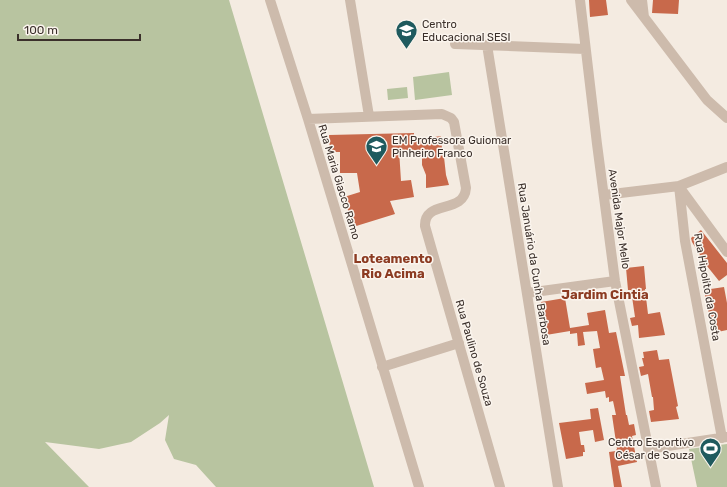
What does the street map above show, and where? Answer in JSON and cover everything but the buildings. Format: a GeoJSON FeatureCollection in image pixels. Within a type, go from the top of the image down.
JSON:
{"type":"FeatureCollection","features":[{"type":"Feature","properties":{"kind":"street","name":"Rua Maria Giacco Ramo"},"geometry":{"type":"LineString","coordinates":[[270,0],[308,119],[419,487]]}},
{"type":"Feature","properties":{"kind":"street"},"geometry":{"type":"LineString","coordinates":[[308,119],[369,116],[350,0]]}},
{"type":"Feature","properties":{"kind":"street","name":"Avenida Major Mello"},"geometry":{"type":"LineString","coordinates":[[580,0],[615,281],[655,486]]}},
{"type":"Feature","properties":{"kind":"street"},"geometry":{"type":"LineString","coordinates":[[631,0],[707,100],[727,118]]}},
{"type":"Feature","properties":{"kind":"street"},"geometry":{"type":"LineString","coordinates":[[642,0],[644,17]]}},
{"type":"Feature","properties":{"kind":"street"},"geometry":{"type":"LineString","coordinates":[[455,44],[585,49]]}},
{"type":"Feature","properties":{"kind":"street","name":"Rua Januário da Cunha Barbosa"},"geometry":{"type":"LineString","coordinates":[[487,45],[558,487]]}},
{"type":"Feature","properties":{"kind":"street","name":"Rua Paulino de Souza"},"geometry":{"type":"LineString","coordinates":[[369,116],[442,114],[452,118],[454,122],[466,194],[458,202],[429,213],[425,218],[425,226],[500,487]]}},
{"type":"Feature","properties":{"kind":"street"},"geometry":{"type":"LineString","coordinates":[[604,195],[679,186],[727,167]]}},
{"type":"Feature","properties":{"kind":"street"},"geometry":{"type":"LineString","coordinates":[[679,186],[727,252]]}},
{"type":"Feature","properties":{"kind":"street","name":"Rua Hipolito da Costa"},"geometry":{"type":"LineString","coordinates":[[679,186],[686,241],[724,437]]}},
{"type":"Feature","properties":{"kind":"street"},"geometry":{"type":"LineString","coordinates":[[527,293],[615,281]]}},
{"type":"Feature","properties":{"kind":"street"},"geometry":{"type":"LineString","coordinates":[[382,367],[459,343]]}},
{"type":"Feature","properties":{"kind":"street"},"geometry":{"type":"LineString","coordinates":[[648,448],[724,437]]}},
{"type":"Feature","properties":{"kind":"green space"},"geometry":{"type":"Polygon","coordinates":[[[0,0],[229,0],[374,487],[216,487],[196,465],[174,459],[165,440],[169,415],[160,423],[131,442],[99,449],[45,442],[89,487],[0,487],[0,0]]]}},
{"type":"Feature","properties":{"kind":"green space"},"geometry":{"type":"Polygon","coordinates":[[[449,72],[452,95],[415,100],[413,77],[449,72]]]}},
{"type":"Feature","properties":{"kind":"green space"},"geometry":{"type":"Polygon","coordinates":[[[407,87],[408,98],[388,100],[387,89],[407,87]]]}},
{"type":"Feature","properties":{"kind":"green space","name":"Centro Esportivo César de Souza"},"geometry":{"type":"Polygon","coordinates":[[[727,444],[727,487],[697,487],[689,449],[727,444]]]}},
{"type":"Feature","properties":{"kind":"place","name":"Centro Educacional SESI"},"geometry":{"type":"Point","coordinates":[407,50]}},
{"type":"Feature","properties":{"kind":"place","name":"EM Professora Guiomar Pinheiro Franco"},"geometry":{"type":"Point","coordinates":[376,166]}},
{"type":"Feature","properties":{"kind":"place","name":"Centro Esportivo César de Souza"},"geometry":{"type":"Point","coordinates":[710,468]}},
{"type":"Feature","properties":{"kind":"district","name":"Loteamento Rio Acima"},"geometry":{"type":"Point","coordinates":[393,266]}},
{"type":"Feature","properties":{"kind":"district","name":"Jardim Cintia"},"geometry":{"type":"Point","coordinates":[605,294]}}]}
